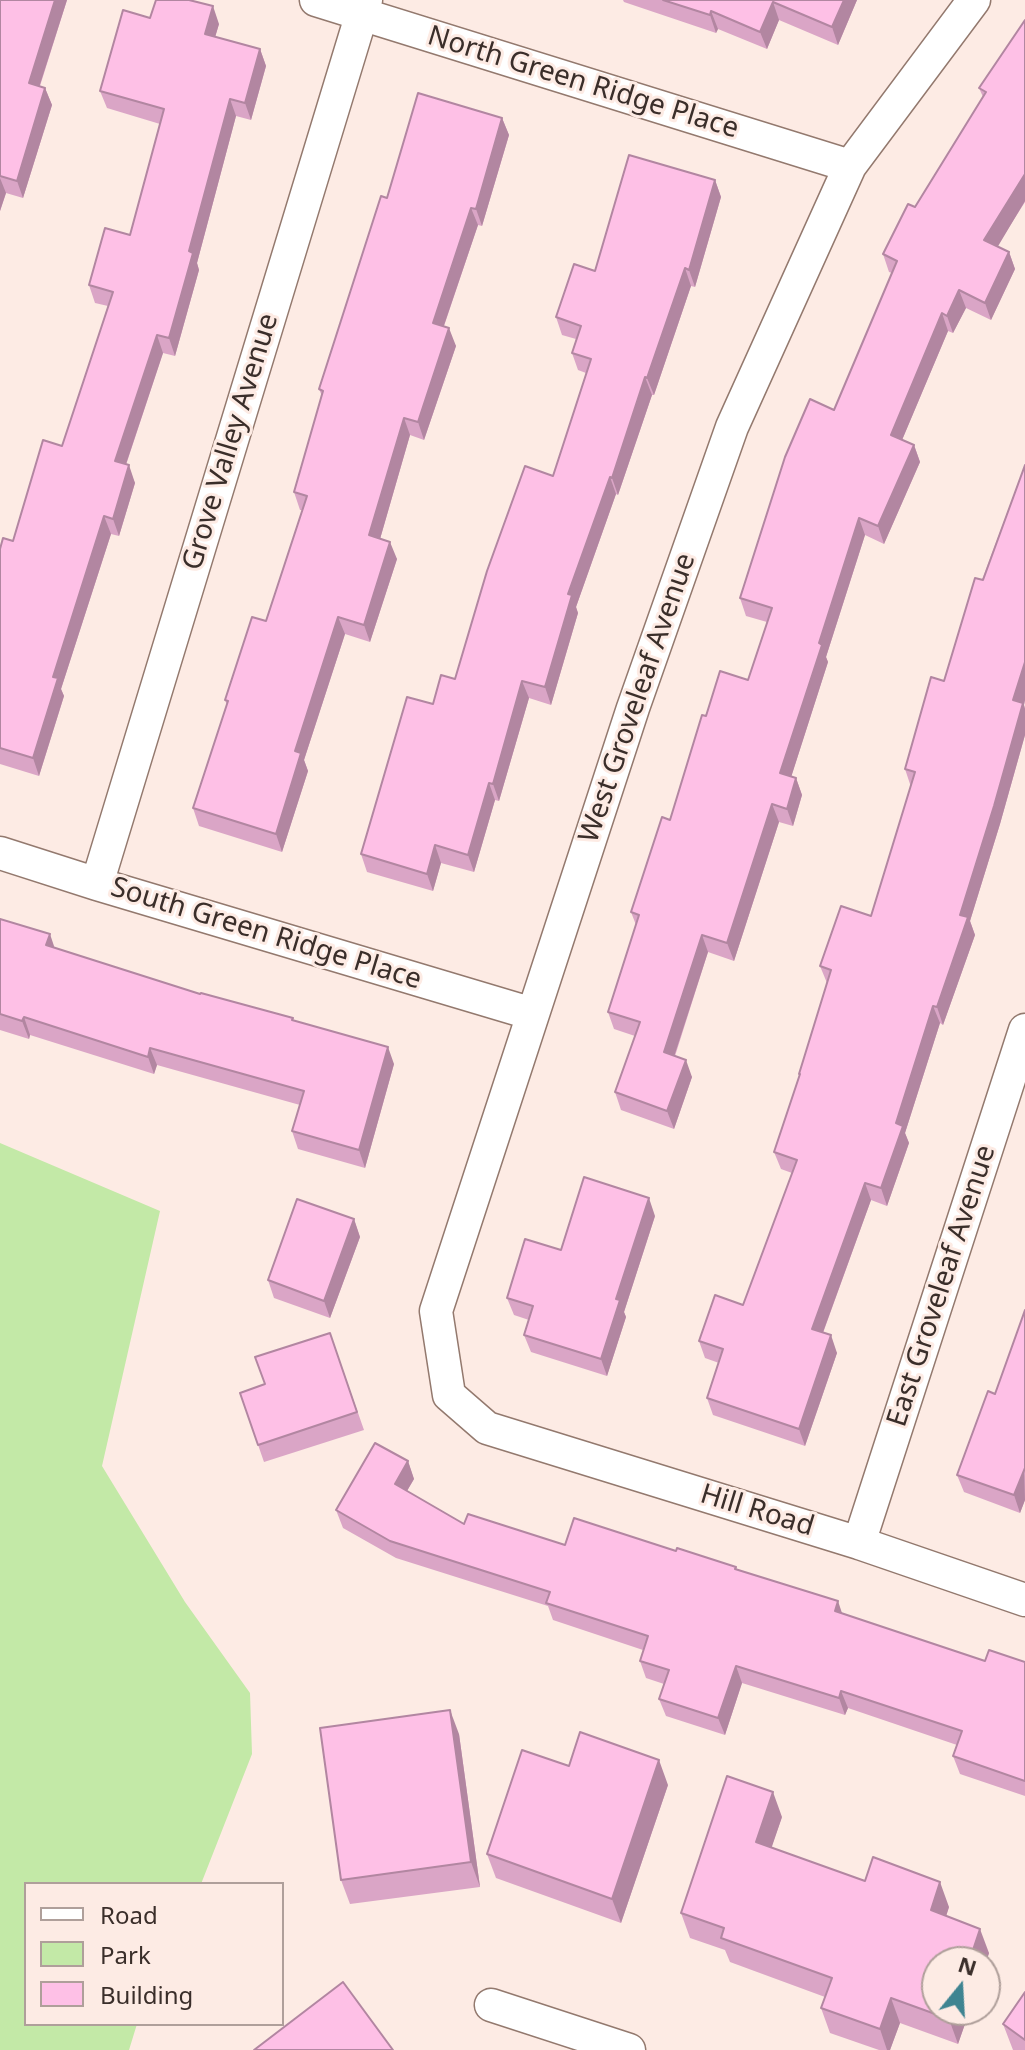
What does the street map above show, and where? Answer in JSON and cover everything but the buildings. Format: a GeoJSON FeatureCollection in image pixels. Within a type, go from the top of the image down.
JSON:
{"type":"FeatureCollection","features":[{"type":"Feature","properties":{"kind":"street","name":"North Green Ridge Place"},"geometry":{"type":"LineString","coordinates":[[316,0],[364,7],[850,166]]}},
{"type":"Feature","properties":{"kind":"street","name":"West Groveleaf Avenue"},"geometry":{"type":"LineString","coordinates":[[487,1428],[449,1395],[436,1311],[633,708],[732,427],[850,166],[974,0]]}},
{"type":"Feature","properties":{"kind":"street","name":"Grove Valley Avenue"},"geometry":{"type":"LineString","coordinates":[[97,884],[364,7]]}},
{"type":"Feature","properties":{"kind":"street","name":"South Green Ridge Place"},"geometry":{"type":"LineString","coordinates":[[0,853],[533,1014]]}},
{"type":"Feature","properties":{"kind":"street","name":"East Groveleaf Avenue"},"geometry":{"type":"LineString","coordinates":[[859,1543],[1025,1030]]}},
{"type":"Feature","properties":{"kind":"street","name":"Hill Road"},"geometry":{"type":"LineString","coordinates":[[487,1428],[859,1543],[1025,1600]]}},
{"type":"Feature","properties":{"kind":"street"},"geometry":{"type":"LineString","coordinates":[[491,2005],[629,2050]]}},
{"type":"Feature","properties":{"kind":"green space"},"geometry":{"type":"Polygon","coordinates":[[[0,1143],[160,1211],[102,1466],[185,1602],[250,1693],[252,1754],[202,1882],[24,1882],[24,2026],[136,2026],[129,2050],[0,2050],[0,1143]]]}}]}
